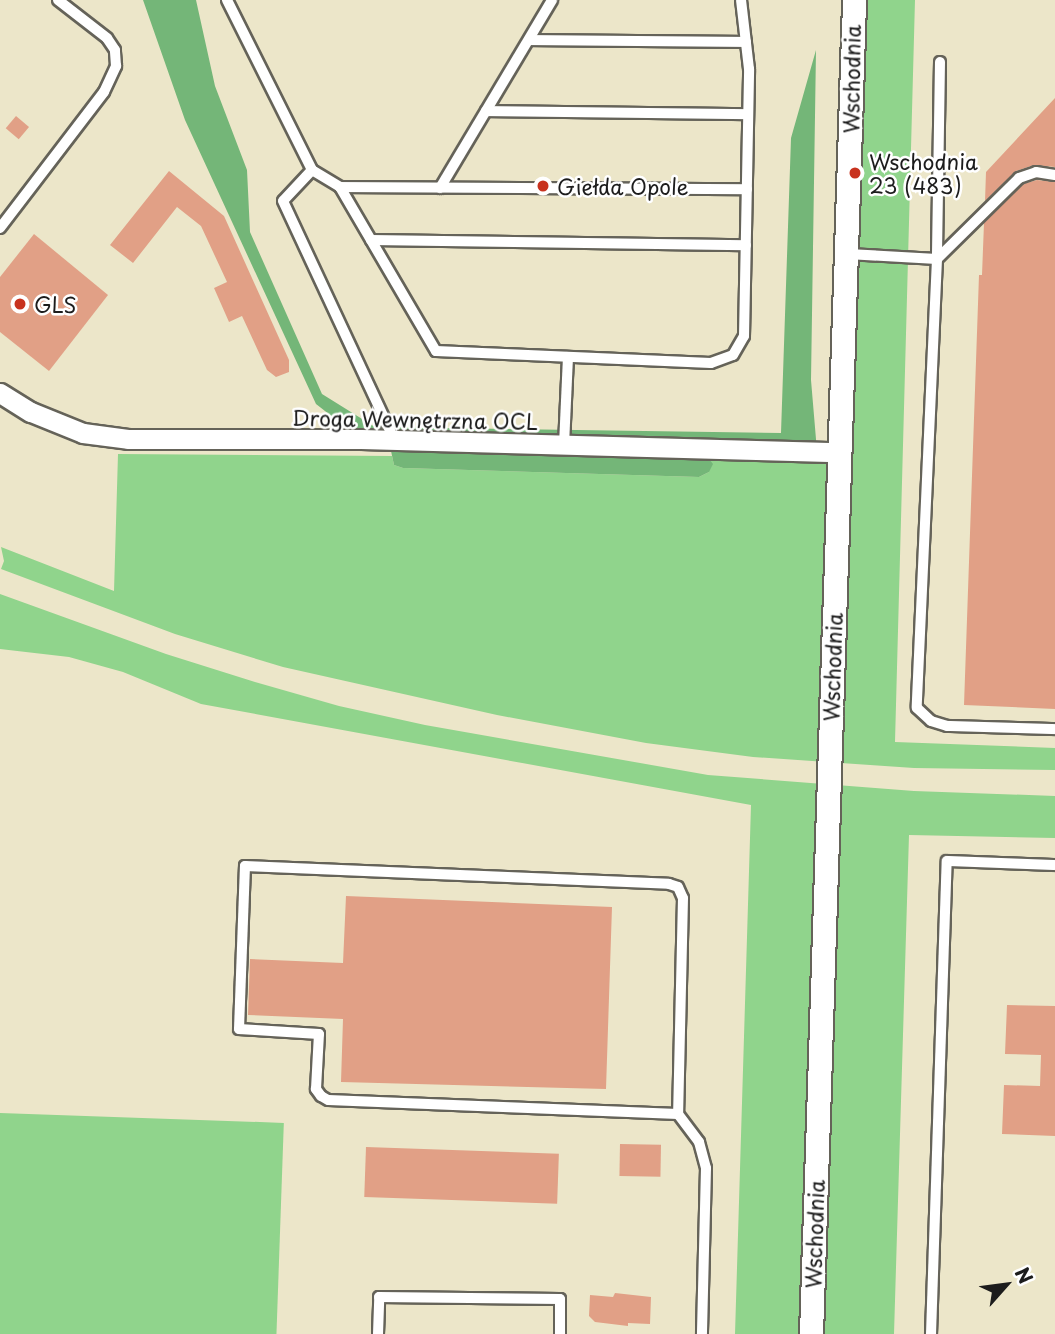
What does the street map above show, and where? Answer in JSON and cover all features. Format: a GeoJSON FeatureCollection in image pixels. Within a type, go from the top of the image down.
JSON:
{"type":"FeatureCollection","features":[{"type":"Feature","properties":{"kind":"street","name":"Wschodnia"},"geometry":{"type":"LineString","coordinates":[[811,1334],[838,452],[848,254],[853,0]]}},
{"type":"Feature","properties":{"kind":"street","name":"Droga Wewnętrzna OCL"},"geometry":{"type":"LineString","coordinates":[[0,393],[31,412],[83,433],[128,439],[394,440],[838,452]]}},
{"type":"Feature","properties":{"kind":"lane"},"geometry":{"type":"LineString","coordinates":[[0,228],[104,92],[116,66],[115,50],[107,38],[58,0]]}},
{"type":"Feature","properties":{"kind":"lane"},"geometry":{"type":"LineString","coordinates":[[227,0],[312,170],[340,187],[436,351],[711,363],[733,355],[744,336],[748,114],[746,42],[741,0]]}},
{"type":"Feature","properties":{"kind":"lane"},"geometry":{"type":"LineString","coordinates":[[440,188],[552,0]]}},
{"type":"Feature","properties":{"kind":"lane"},"geometry":{"type":"LineString","coordinates":[[529,40],[746,42]]}},
{"type":"Feature","properties":{"kind":"lane"},"geometry":{"type":"LineString","coordinates":[[940,62],[937,259],[917,708],[931,721],[947,726],[1055,729]]}},
{"type":"Feature","properties":{"kind":"lane"},"geometry":{"type":"LineString","coordinates":[[486,111],[748,114]]}},
{"type":"Feature","properties":{"kind":"lane"},"geometry":{"type":"LineString","coordinates":[[312,170],[283,201],[394,440]]}},
{"type":"Feature","properties":{"kind":"lane"},"geometry":{"type":"LineString","coordinates":[[848,254],[937,259],[1019,178],[1036,172],[1055,175]]}},
{"type":"Feature","properties":{"kind":"lane"},"geometry":{"type":"LineString","coordinates":[[340,187],[747,189]]}},
{"type":"Feature","properties":{"kind":"lane"},"geometry":{"type":"LineString","coordinates":[[371,240],[746,245]]}},
{"type":"Feature","properties":{"kind":"lane"},"geometry":{"type":"LineString","coordinates":[[564,445],[568,357]]}},
{"type":"Feature","properties":{"kind":"lane"},"geometry":{"type":"LineString","coordinates":[[931,1334],[947,861],[1055,865]]}},
{"type":"Feature","properties":{"kind":"lane"},"geometry":{"type":"LineString","coordinates":[[678,1114],[328,1100],[321,1096],[316,1089],[319,1034],[239,1029],[245,866],[669,884],[678,887],[683,898],[678,1114],[698,1142],[706,1168],[702,1334]]}},
{"type":"Feature","properties":{"kind":"lane"},"geometry":{"type":"LineString","coordinates":[[378,1334],[379,1297],[560,1298],[560,1334]]}},
{"type":"Feature","properties":{"kind":"green space"},"geometry":{"type":"Polygon","coordinates":[[[143,0],[196,0],[215,86],[247,170],[250,232],[322,394],[375,427],[781,433],[791,138],[816,50],[811,380],[817,451],[701,449],[713,464],[709,472],[699,477],[403,468],[394,465],[391,451],[394,440],[361,439],[316,404],[185,120],[143,0]]]}},
{"type":"Feature","properties":{"kind":"green space"},"geometry":{"type":"Polygon","coordinates":[[[854,0],[915,0],[895,742],[1055,748],[1055,770],[914,768],[753,757],[646,743],[497,715],[283,667],[175,634],[1,569],[4,561],[1,547],[114,591],[118,454],[392,456],[394,465],[403,468],[699,477],[709,472],[700,448],[838,452],[854,0]]]}},
{"type":"Feature","properties":{"kind":"green space"},"geometry":{"type":"Polygon","coordinates":[[[0,594],[166,654],[255,682],[339,706],[425,725],[708,775],[914,791],[1055,796],[1055,838],[909,835],[894,1334],[735,1334],[751,805],[201,704],[123,672],[69,657],[0,649],[0,594]]]}},
{"type":"Feature","properties":{"kind":"green space"},"geometry":{"type":"Polygon","coordinates":[[[0,1113],[284,1123],[276,1334],[0,1334],[0,1113]]]}},
{"type":"Feature","properties":{"kind":"building"},"geometry":{"type":"Polygon","coordinates":[[[1055,98],[1055,167],[1034,165],[1016,171],[985,201],[986,172],[1055,98]]]}},
{"type":"Feature","properties":{"kind":"building"},"geometry":{"type":"Polygon","coordinates":[[[16,116],[29,127],[19,139],[6,128],[16,116]]]}},
{"type":"Feature","properties":{"kind":"building"},"geometry":{"type":"Polygon","coordinates":[[[169,171],[224,216],[289,360],[289,372],[276,377],[267,370],[242,316],[229,322],[214,288],[227,282],[201,226],[177,207],[133,263],[110,245],[169,171]]]}},
{"type":"Feature","properties":{"kind":"building"},"geometry":{"type":"Polygon","coordinates":[[[1037,180],[1055,182],[1055,709],[964,705],[979,275],[982,275],[984,223],[1023,184],[1037,180]]]}},
{"type":"Feature","properties":{"kind":"building"},"geometry":{"type":"Polygon","coordinates":[[[34,234],[108,295],[49,371],[0,332],[0,277],[34,234]]]}},
{"type":"Feature","properties":{"kind":"building"},"geometry":{"type":"Polygon","coordinates":[[[346,896],[612,907],[606,1089],[341,1082],[343,1019],[248,1015],[250,959],[343,963],[346,896]]]}},
{"type":"Feature","properties":{"kind":"building"},"geometry":{"type":"Polygon","coordinates":[[[1007,1005],[1055,1006],[1055,1136],[1002,1134],[1004,1085],[1040,1086],[1041,1055],[1005,1054],[1007,1005]]]}},
{"type":"Feature","properties":{"kind":"building"},"geometry":{"type":"Polygon","coordinates":[[[620,1144],[661,1145],[660,1177],[619,1176],[620,1144]]]}},
{"type":"Feature","properties":{"kind":"building"},"geometry":{"type":"Polygon","coordinates":[[[366,1147],[559,1154],[557,1204],[364,1197],[366,1147]]]}},
{"type":"Feature","properties":{"kind":"building"},"geometry":{"type":"Polygon","coordinates":[[[615,1293],[651,1297],[650,1324],[628,1323],[628,1326],[595,1322],[589,1316],[590,1295],[613,1297],[615,1293]]]}},
{"type":"Feature","properties":{"kind":"place","name":"Wschodnia 23 (483)"},"geometry":{"type":"Point","coordinates":[855,173]}},
{"type":"Feature","properties":{"kind":"place","name":"Giełda Opole"},"geometry":{"type":"Point","coordinates":[543,186]}},
{"type":"Feature","properties":{"kind":"place","name":"GLS"},"geometry":{"type":"Point","coordinates":[20,304]}}]}
